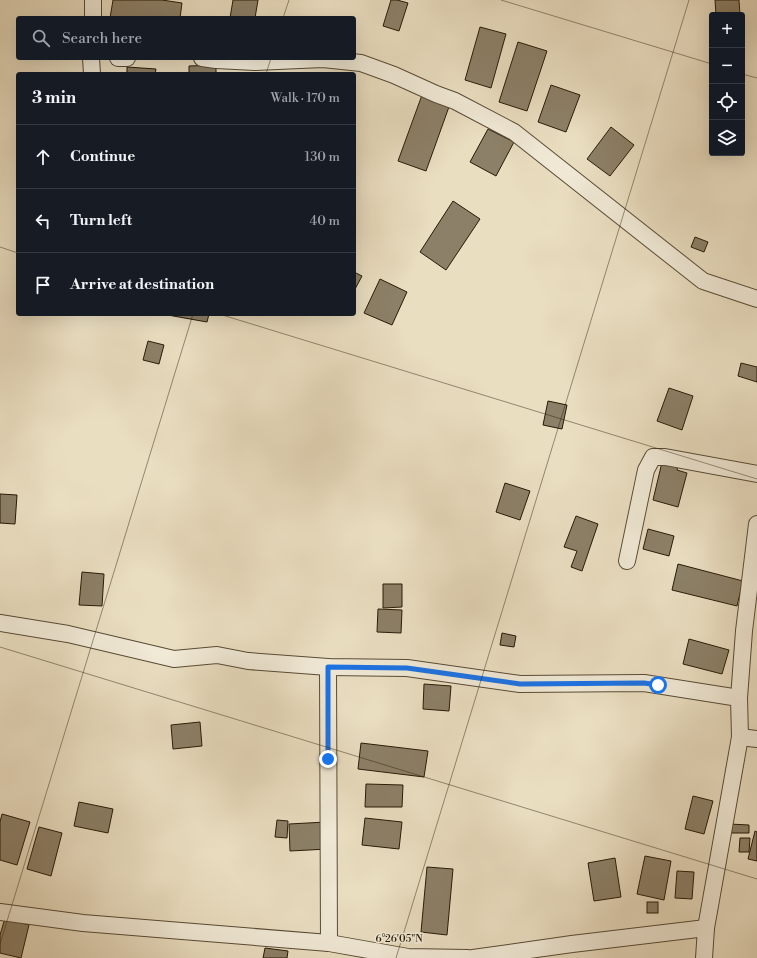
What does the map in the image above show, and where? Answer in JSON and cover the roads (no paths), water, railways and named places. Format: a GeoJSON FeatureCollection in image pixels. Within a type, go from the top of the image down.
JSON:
{"type":"FeatureCollection","features":[{"type":"Feature","properties":{"kind":"street"},"geometry":{"type":"LineString","coordinates":[[93,0],[93,16]]}},
{"type":"Feature","properties":{"kind":"street"},"geometry":{"type":"LineString","coordinates":[[91,60],[92,72]]}},
{"type":"Feature","properties":{"kind":"street"},"geometry":{"type":"LineString","coordinates":[[216,60],[256,62],[301,60]]}},
{"type":"Feature","properties":{"kind":"street"},"geometry":{"type":"LineString","coordinates":[[332,60],[361,63],[394,75],[455,101],[514,132],[703,281],[757,299]]}},
{"type":"Feature","properties":{"kind":"street"},"geometry":{"type":"LineString","coordinates":[[627,561],[646,470],[653,456],[757,474]]}},
{"type":"Feature","properties":{"kind":"street"},"geometry":{"type":"LineString","coordinates":[[704,958],[706,928],[740,737],[739,698],[744,631],[757,524]]}},
{"type":"Feature","properties":{"kind":"street"},"geometry":{"type":"LineString","coordinates":[[0,622],[68,634],[174,659],[217,655],[248,662],[328,667],[407,668],[520,684],[644,683],[739,698]]}},
{"type":"Feature","properties":{"kind":"street"},"geometry":{"type":"LineString","coordinates":[[328,667],[329,943]]}},
{"type":"Feature","properties":{"kind":"street"},"geometry":{"type":"LineString","coordinates":[[740,737],[757,739]]}},
{"type":"Feature","properties":{"kind":"street"},"geometry":{"type":"LineString","coordinates":[[0,912],[83,924],[329,943],[408,957],[468,958]]}},
{"type":"Feature","properties":{"kind":"street"},"geometry":{"type":"LineString","coordinates":[[473,958],[572,944],[706,928]]}}]}
